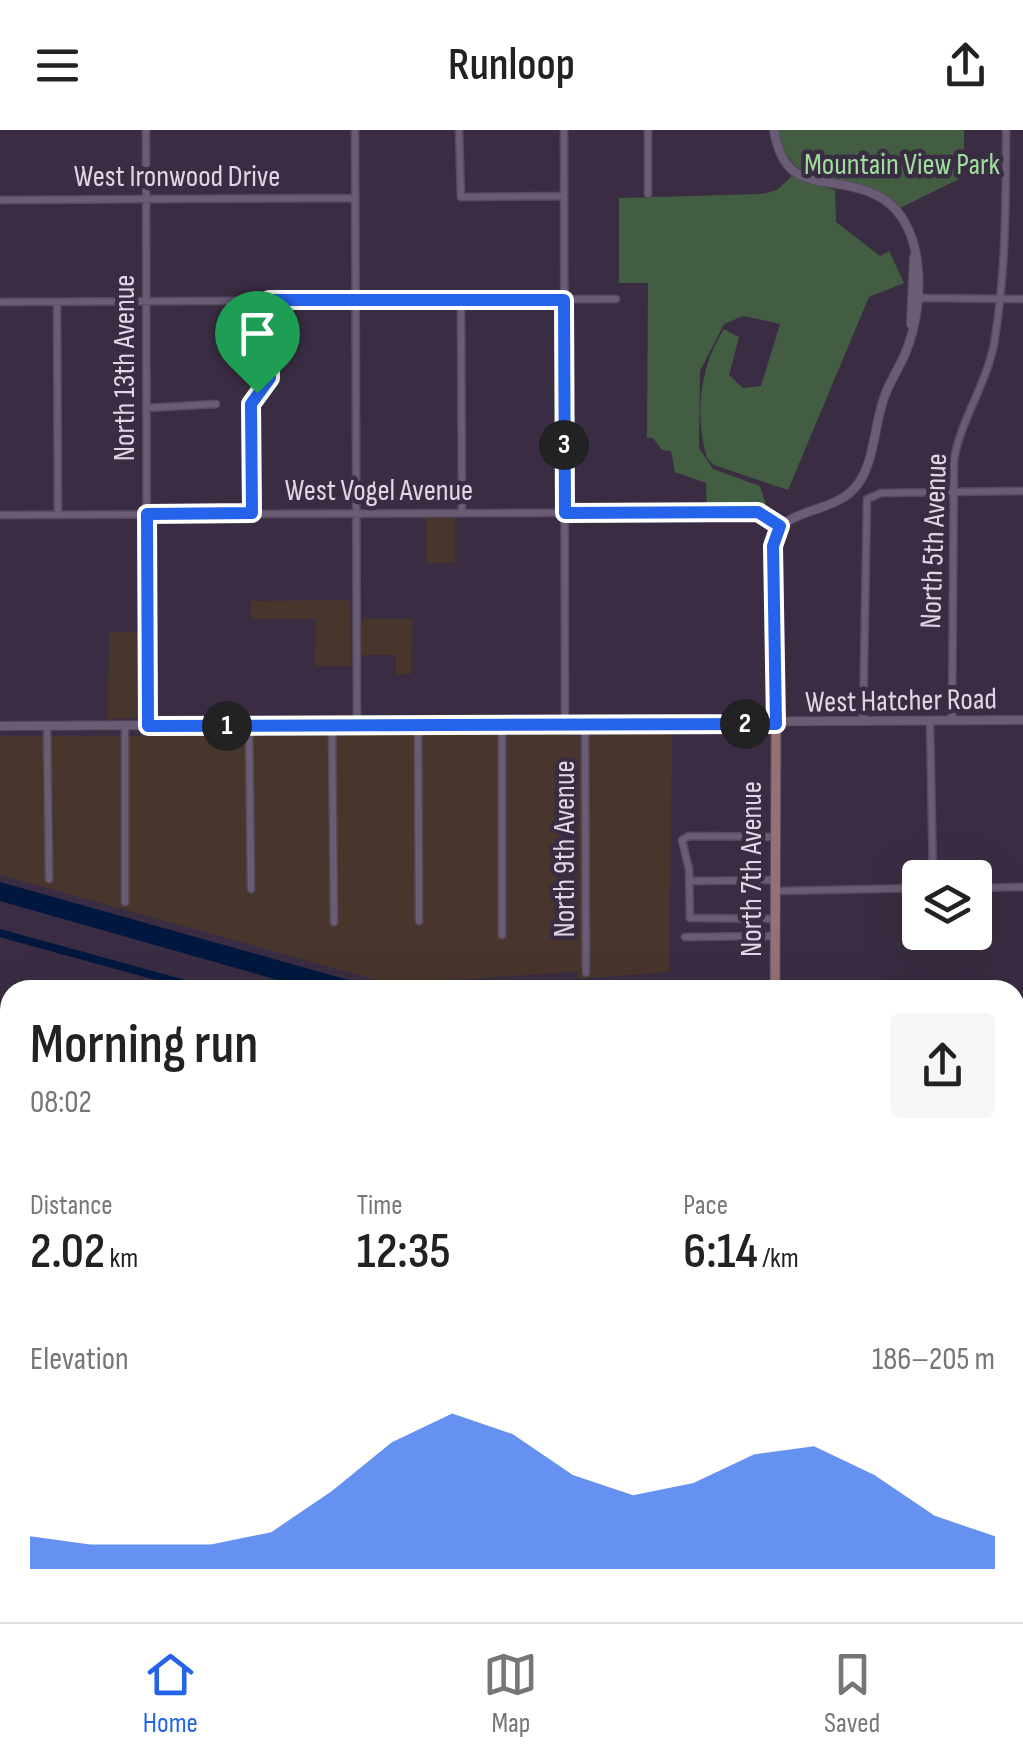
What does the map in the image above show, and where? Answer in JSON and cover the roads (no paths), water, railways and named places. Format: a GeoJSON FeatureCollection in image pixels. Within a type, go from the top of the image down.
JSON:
{"type":"FeatureCollection","features":[{"type":"Feature","properties":{"kind":"main road","name":"North 7th Avenue"},"geometry":{"type":"LineString","coordinates":[[775,980],[776,724]]}},
{"type":"Feature","properties":{"kind":"street","name":"North 13th Avenue"},"geometry":{"type":"LineString","coordinates":[[146,130],[148,726]]}},
{"type":"Feature","properties":{"kind":"street"},"geometry":{"type":"LineString","coordinates":[[355,130],[356,725]]}},
{"type":"Feature","properties":{"kind":"street"},"geometry":{"type":"LineString","coordinates":[[459,130],[461,197],[564,196]]}},
{"type":"Feature","properties":{"kind":"street","name":"North 9th Avenue"},"geometry":{"type":"LineString","coordinates":[[564,130],[565,725]]}},
{"type":"Feature","properties":{"kind":"street"},"geometry":{"type":"LineString","coordinates":[[648,130],[648,194]]}},
{"type":"Feature","properties":{"kind":"street"},"geometry":{"type":"LineString","coordinates":[[774,130],[784,160],[798,175],[866,190],[889,203],[909,228],[915,298],[912,328],[878,412],[860,480],[832,505],[780,526]]}},
{"type":"Feature","properties":{"kind":"street","name":"North 5th Avenue"},"geometry":{"type":"LineString","coordinates":[[952,722],[953,492],[957,443],[990,360],[1006,262],[1006,130]]}},
{"type":"Feature","properties":{"kind":"street","name":"West Ironwood Drive"},"geometry":{"type":"LineString","coordinates":[[0,200],[355,198]]}},
{"type":"Feature","properties":{"kind":"street"},"geometry":{"type":"LineString","coordinates":[[915,298],[1023,298]]}},
{"type":"Feature","properties":{"kind":"street"},"geometry":{"type":"LineString","coordinates":[[252,513],[251,404],[270,378],[269,300]]}},
{"type":"Feature","properties":{"kind":"street"},"geometry":{"type":"LineString","coordinates":[[461,300],[462,513]]}},
{"type":"Feature","properties":{"kind":"street"},"geometry":{"type":"LineString","coordinates":[[0,302],[616,300]]}},
{"type":"Feature","properties":{"kind":"street"},"geometry":{"type":"LineString","coordinates":[[57,302],[58,514]]}},
{"type":"Feature","properties":{"kind":"street"},"geometry":{"type":"LineString","coordinates":[[146,408],[216,404]]}},
{"type":"Feature","properties":{"kind":"street"},"geometry":{"type":"LineString","coordinates":[[864,723],[865,507],[871,495],[1023,491]]}},
{"type":"Feature","properties":{"kind":"street","name":"West Vogel Avenue"},"geometry":{"type":"LineString","coordinates":[[0,515],[758,512],[780,526]]}},
{"type":"Feature","properties":{"kind":"street","name":"North 7th Avenue"},"geometry":{"type":"LineString","coordinates":[[776,724],[773,546],[780,526]]}},
{"type":"Feature","properties":{"kind":"street","name":"West Hatcher Road"},"geometry":{"type":"LineString","coordinates":[[0,726],[1023,720]]}},
{"type":"Feature","properties":{"kind":"street"},"geometry":{"type":"LineString","coordinates":[[930,722],[933,860]]}},
{"type":"Feature","properties":{"kind":"street","name":"North 9th Avenue"},"geometry":{"type":"LineString","coordinates":[[585,724],[586,972]]}},
{"type":"Feature","properties":{"kind":"street"},"geometry":{"type":"LineString","coordinates":[[249,725],[250,889]]}},
{"type":"Feature","properties":{"kind":"street"},"geometry":{"type":"LineString","coordinates":[[332,725],[334,922]]}},
{"type":"Feature","properties":{"kind":"street"},"geometry":{"type":"LineString","coordinates":[[418,725],[419,921]]}},
{"type":"Feature","properties":{"kind":"street"},"geometry":{"type":"LineString","coordinates":[[502,725],[502,935]]}},
{"type":"Feature","properties":{"kind":"street"},"geometry":{"type":"LineString","coordinates":[[47,726],[48,879]]}},
{"type":"Feature","properties":{"kind":"street"},"geometry":{"type":"LineString","coordinates":[[124,726],[125,902]]}},
{"type":"Feature","properties":{"kind":"street"},"geometry":{"type":"LineString","coordinates":[[776,837],[689,836],[682,840],[690,881],[690,918],[776,919]]}},
{"type":"Feature","properties":{"kind":"street"},"geometry":{"type":"LineString","coordinates":[[690,881],[902,888]]}},
{"type":"Feature","properties":{"kind":"street"},"geometry":{"type":"LineString","coordinates":[[992,888],[1023,887]]}},
{"type":"Feature","properties":{"kind":"street"},"geometry":{"type":"LineString","coordinates":[[685,937],[776,936]]}},
{"type":"Feature","properties":{"kind":"water"},"geometry":{"type":"Polygon","coordinates":[[[0,882],[349,980],[278,980],[0,901],[0,882]]]}},
{"type":"Feature","properties":{"kind":"waterway"},"geometry":{"type":"LineString","coordinates":[[0,933],[171,980]]}},
{"type":"Feature","properties":{"kind":"park label","name":"Mountain View Park"},"geometry":{"type":"Point","coordinates":[902,164]}}]}
